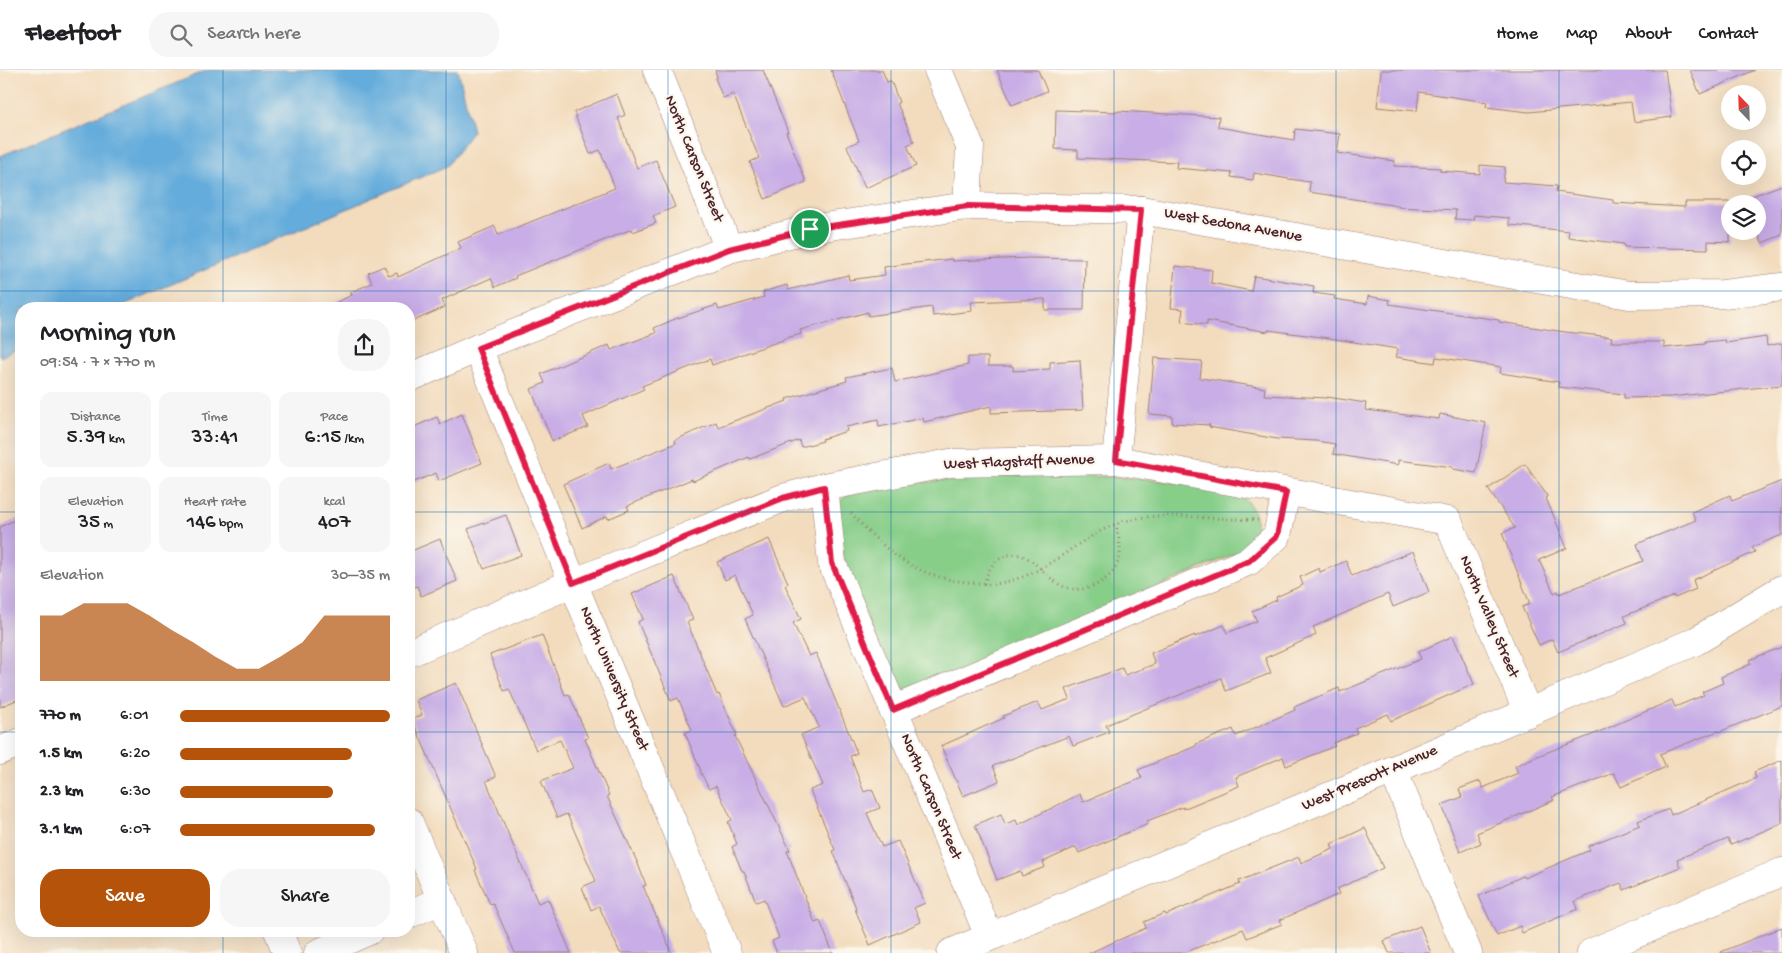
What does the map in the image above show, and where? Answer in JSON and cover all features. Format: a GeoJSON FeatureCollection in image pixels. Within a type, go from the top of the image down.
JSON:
{"type":"FeatureCollection","features":[{"type":"Feature","properties":{"kind":"street","name":"North Carson Street"},"geometry":{"type":"LineString","coordinates":[[657,70],[729,249]]}},
{"type":"Feature","properties":{"kind":"street"},"geometry":{"type":"LineString","coordinates":[[938,70],[970,147],[968,206]]}},
{"type":"Feature","properties":{"kind":"street","name":"West Sedona Avenue"},"geometry":{"type":"LineString","coordinates":[[415,375],[478,348],[729,249],[810,229],[968,206],[1141,210],[1629,296],[1723,294],[1782,287]]}},
{"type":"Feature","properties":{"kind":"street"},"geometry":{"type":"LineString","coordinates":[[1116,460],[1141,210]]}},
{"type":"Feature","properties":{"kind":"street","name":"North University Street"},"geometry":{"type":"LineString","coordinates":[[478,348],[573,583],[727,953]]}},
{"type":"Feature","properties":{"kind":"street","name":"West Flagstaff Avenue"},"geometry":{"type":"LineString","coordinates":[[415,650],[573,583],[783,498],[824,487],[950,463],[1116,460],[1448,521]]}},
{"type":"Feature","properties":{"kind":"street","name":"North Carson Street"},"geometry":{"type":"LineString","coordinates":[[824,487],[832,563],[989,936]]}},
{"type":"Feature","properties":{"kind":"street"},"geometry":{"type":"LineString","coordinates":[[893,710],[1249,561],[1277,536],[1286,492]]}},
{"type":"Feature","properties":{"kind":"street","name":"North Valley Street"},"geometry":{"type":"LineString","coordinates":[[1448,521],[1528,713]]}},
{"type":"Feature","properties":{"kind":"street","name":"West Prescott Avenue"},"geometry":{"type":"LineString","coordinates":[[951,953],[1394,770],[1696,641],[1782,589]]}},
{"type":"Feature","properties":{"kind":"street"},"geometry":{"type":"LineString","coordinates":[[0,750],[15,744]]}},
{"type":"Feature","properties":{"kind":"street"},"geometry":{"type":"LineString","coordinates":[[1394,770],[1468,953]]}},
{"type":"Feature","properties":{"kind":"street"},"geometry":{"type":"LineString","coordinates":[[415,836],[464,953]]}},
{"type":"Feature","properties":{"kind":"street"},"geometry":{"type":"LineString","coordinates":[[1591,953],[1782,872]]}},
{"type":"Feature","properties":{"kind":"street"},"geometry":{"type":"LineString","coordinates":[[415,911],[442,900]]}},
{"type":"Feature","properties":{"kind":"street"},"geometry":{"type":"LineString","coordinates":[[280,937],[287,953]]}},
{"type":"Feature","properties":{"kind":"street"},"geometry":{"type":"LineString","coordinates":[[318,953],[355,937]]}},
{"type":"Feature","properties":{"kind":"path"},"geometry":{"type":"LineString","coordinates":[[849,510],[879,542],[896,556],[914,567],[938,578],[984,584],[998,584],[1026,576],[1092,535],[1116,524],[1136,518],[1183,516],[1280,523]]}},
{"type":"Feature","properties":{"kind":"path"},"geometry":{"type":"LineString","coordinates":[[984,584],[991,566],[998,559],[1007,555],[1017,555],[1028,558],[1053,580],[1068,588],[1086,588],[1103,580],[1112,573],[1120,554],[1116,524]]}},
{"type":"Feature","properties":{"kind":"green space"},"geometry":{"type":"Polygon","coordinates":[[[1031,475],[1137,478],[1234,492],[1246,500],[1254,512],[1256,533],[1252,543],[1246,549],[917,691],[904,689],[890,680],[834,532],[838,505],[845,497],[860,489],[975,477],[1031,475]]]}},
{"type":"Feature","properties":{"kind":"water"},"geometry":{"type":"Polygon","coordinates":[[[208,70],[458,70],[473,131],[447,166],[130,302],[15,302],[15,351],[0,357],[0,156],[208,70]]]}},
{"type":"Feature","properties":{"kind":"building"},"geometry":{"type":"Polygon","coordinates":[[[715,70],[763,70],[806,182],[765,199],[750,162],[759,158],[733,94],[723,98],[715,78],[717,77],[715,70]]]}},
{"type":"Feature","properties":{"kind":"building"},"geometry":{"type":"Polygon","coordinates":[[[831,70],[882,70],[887,82],[891,81],[899,102],[897,103],[914,142],[907,145],[916,166],[865,188],[847,146],[859,141],[831,70]]]}},
{"type":"Feature","properties":{"kind":"building"},"geometry":{"type":"Polygon","coordinates":[[[997,70],[1038,70],[1047,91],[1012,105],[997,70]]]}},
{"type":"Feature","properties":{"kind":"building"},"geometry":{"type":"Polygon","coordinates":[[[1381,70],[1665,70],[1672,117],[1634,122],[1631,102],[1529,112],[1486,107],[1487,102],[1419,92],[1417,111],[1377,107],[1381,70]]]}},
{"type":"Feature","properties":{"kind":"building"},"geometry":{"type":"Polygon","coordinates":[[[1690,70],[1755,70],[1700,94],[1690,70]]]}},
{"type":"Feature","properties":{"kind":"building"},"geometry":{"type":"Polygon","coordinates":[[[617,94],[625,115],[618,118],[637,168],[656,160],[675,207],[653,216],[656,223],[633,232],[632,229],[515,276],[516,278],[495,287],[491,278],[442,300],[445,307],[415,320],[415,302],[337,302],[352,295],[351,292],[372,283],[368,273],[384,266],[389,276],[397,273],[398,277],[461,248],[458,242],[495,226],[498,235],[615,188],[600,150],[590,154],[574,112],[617,94]]]}},
{"type":"Feature","properties":{"kind":"building"},"geometry":{"type":"Polygon","coordinates":[[[1056,110],[1118,111],[1219,117],[1218,127],[1294,140],[1295,129],[1340,134],[1337,153],[1395,161],[1394,166],[1440,168],[1440,171],[1480,174],[1480,165],[1505,167],[1503,182],[1557,186],[1556,192],[1613,200],[1613,203],[1685,207],[1685,202],[1721,202],[1721,240],[1730,240],[1730,242],[1708,241],[1708,249],[1624,247],[1624,244],[1568,237],[1569,231],[1509,225],[1509,218],[1474,215],[1473,220],[1455,219],[1456,210],[1398,207],[1309,192],[1310,182],[1254,173],[1253,180],[1231,177],[1232,173],[1176,168],[1177,162],[1078,158],[1078,150],[1055,149],[1056,110]]]}},
{"type":"Feature","properties":{"kind":"building"},"geometry":{"type":"Polygon","coordinates":[[[1782,185],[1782,235],[1762,243],[1761,240],[1766,240],[1766,195],[1755,195],[1782,185]]]}},
{"type":"Feature","properties":{"kind":"building"},"geometry":{"type":"Polygon","coordinates":[[[1029,258],[1085,259],[1084,310],[1045,310],[1045,299],[971,302],[972,311],[933,316],[932,307],[868,316],[868,312],[800,330],[801,334],[712,365],[710,359],[642,386],[644,389],[583,416],[588,427],[552,441],[531,389],[545,383],[541,374],[609,345],[611,350],[656,333],[654,328],[675,319],[717,305],[719,310],[764,297],[763,292],[787,285],[788,290],[848,275],[849,280],[885,275],[884,267],[906,264],[952,259],[952,261],[1029,258]]]}},
{"type":"Feature","properties":{"kind":"building"},"geometry":{"type":"Polygon","coordinates":[[[1175,266],[1212,270],[1211,283],[1251,291],[1254,276],[1314,286],[1313,293],[1335,296],[1334,299],[1367,304],[1368,296],[1390,300],[1389,304],[1565,332],[1612,337],[1611,342],[1664,342],[1664,348],[1725,340],[1726,343],[1766,337],[1767,346],[1782,343],[1782,385],[1670,397],[1624,398],[1624,394],[1558,387],[1559,382],[1500,373],[1501,367],[1436,357],[1435,363],[1396,357],[1398,349],[1268,330],[1268,332],[1207,321],[1207,325],[1181,322],[1183,309],[1171,308],[1175,266]]]}},
{"type":"Feature","properties":{"kind":"building"},"geometry":{"type":"Polygon","coordinates":[[[968,357],[988,357],[988,366],[1013,366],[1013,371],[1050,369],[1050,362],[1080,360],[1083,410],[991,413],[991,406],[924,422],[923,418],[879,427],[878,420],[846,427],[847,431],[822,439],[823,441],[801,447],[799,440],[750,459],[749,457],[627,506],[629,510],[608,519],[607,516],[582,528],[563,484],[609,463],[611,469],[676,443],[675,440],[716,422],[718,427],[787,401],[786,399],[847,381],[846,377],[892,368],[895,382],[968,365],[968,357]]]}},
{"type":"Feature","properties":{"kind":"building"},"geometry":{"type":"Polygon","coordinates":[[[1154,358],[1202,361],[1200,378],[1265,388],[1264,395],[1327,397],[1366,403],[1365,410],[1439,419],[1440,414],[1486,423],[1476,473],[1453,469],[1453,467],[1398,460],[1398,465],[1333,454],[1335,444],[1277,439],[1209,427],[1210,425],[1172,423],[1172,416],[1149,414],[1154,358]]]}},
{"type":"Feature","properties":{"kind":"building"},"geometry":{"type":"Polygon","coordinates":[[[462,414],[482,463],[439,481],[436,473],[415,482],[415,426],[437,417],[440,424],[462,414]]]}},
{"type":"Feature","properties":{"kind":"building"},"geometry":{"type":"Polygon","coordinates":[[[1525,464],[1548,497],[1546,498],[1567,548],[1539,560],[1554,593],[1558,591],[1559,594],[1643,561],[1637,544],[1696,520],[1692,512],[1730,495],[1732,501],[1782,481],[1782,535],[1752,547],[1755,552],[1693,580],[1696,589],[1624,616],[1627,623],[1558,652],[1552,639],[1539,645],[1522,607],[1530,604],[1502,533],[1515,528],[1488,489],[1525,464]]]}},
{"type":"Feature","properties":{"kind":"building"},"geometry":{"type":"Polygon","coordinates":[[[506,515],[521,555],[484,569],[468,529],[506,515]]]}},
{"type":"Feature","properties":{"kind":"building"},"geometry":{"type":"Polygon","coordinates":[[[15,520],[15,701],[0,707],[0,527],[15,520]]]}},
{"type":"Feature","properties":{"kind":"building"},"geometry":{"type":"Polygon","coordinates":[[[440,539],[457,581],[421,596],[417,586],[415,587],[415,549],[440,539]]]}},
{"type":"Feature","properties":{"kind":"building"},"geometry":{"type":"Polygon","coordinates":[[[769,539],[788,583],[785,585],[801,619],[793,623],[809,656],[816,653],[857,753],[850,756],[864,792],[872,789],[880,808],[867,813],[882,847],[898,841],[925,903],[914,908],[921,922],[870,945],[833,851],[835,850],[810,790],[823,785],[801,735],[819,727],[805,697],[784,706],[745,619],[753,615],[735,575],[725,580],[717,562],[769,539]]]}},
{"type":"Feature","properties":{"kind":"building"},"geometry":{"type":"Polygon","coordinates":[[[1413,551],[1429,592],[1393,607],[1388,594],[1313,627],[1316,635],[1265,658],[1271,673],[1226,691],[1221,678],[1106,725],[1109,732],[1073,746],[1069,736],[993,766],[999,781],[963,796],[941,746],[1004,718],[1003,716],[1038,702],[1042,710],[1070,699],[1066,689],[1089,680],[1122,668],[1125,675],[1155,664],[1151,653],[1195,635],[1195,637],[1224,625],[1227,633],[1257,621],[1252,611],[1277,600],[1276,597],[1303,585],[1300,577],[1319,568],[1320,572],[1346,561],[1352,576],[1413,551]]]}},
{"type":"Feature","properties":{"kind":"building"},"geometry":{"type":"Polygon","coordinates":[[[674,576],[693,620],[687,622],[717,695],[719,694],[737,735],[735,736],[790,850],[787,851],[815,923],[820,921],[833,953],[777,953],[772,941],[779,938],[764,899],[756,902],[744,871],[742,871],[732,847],[737,844],[728,822],[732,820],[716,786],[709,789],[700,771],[685,733],[692,730],[678,698],[671,701],[638,622],[643,619],[632,594],[674,576]]]}},
{"type":"Feature","properties":{"kind":"building"},"geometry":{"type":"Polygon","coordinates":[[[542,635],[565,695],[569,694],[588,738],[585,739],[609,795],[607,796],[638,864],[646,885],[643,886],[672,953],[620,953],[599,906],[591,910],[582,887],[596,881],[567,814],[557,818],[541,781],[573,768],[560,740],[536,750],[509,689],[504,691],[490,655],[542,635]]]}},
{"type":"Feature","properties":{"kind":"building"},"geometry":{"type":"Polygon","coordinates":[[[1453,636],[1474,684],[1391,721],[1388,714],[1355,728],[1357,733],[1333,743],[1335,746],[1286,766],[1283,757],[1236,777],[1239,786],[1183,809],[1183,807],[1147,821],[1148,824],[1079,853],[1076,847],[1043,862],[1045,867],[1022,876],[1020,871],[997,880],[975,825],[1001,814],[1005,824],[1016,820],[1018,825],[1080,794],[1083,802],[1142,778],[1138,770],[1196,746],[1196,744],[1233,729],[1236,736],[1295,710],[1294,707],[1339,688],[1340,692],[1421,659],[1418,652],[1453,636]]]}},
{"type":"Feature","properties":{"kind":"building"},"geometry":{"type":"Polygon","coordinates":[[[1782,647],[1782,706],[1660,754],[1666,767],[1621,787],[1614,773],[1552,797],[1554,800],[1477,833],[1481,843],[1460,852],[1442,805],[1462,797],[1459,789],[1480,781],[1483,788],[1518,773],[1515,766],[1535,757],[1592,735],[1672,700],[1675,707],[1704,695],[1702,692],[1723,683],[1721,677],[1751,664],[1749,660],[1782,647]]]}},
{"type":"Feature","properties":{"kind":"building"},"geometry":{"type":"Polygon","coordinates":[[[456,683],[496,777],[486,781],[513,845],[538,903],[548,899],[571,953],[515,953],[493,903],[490,904],[475,870],[477,869],[415,726],[415,718],[422,715],[416,700],[456,683]]]}},
{"type":"Feature","properties":{"kind":"building"},"geometry":{"type":"Polygon","coordinates":[[[1782,760],[1782,823],[1731,845],[1728,839],[1677,859],[1680,867],[1624,890],[1621,883],[1575,901],[1578,909],[1522,933],[1520,926],[1497,936],[1479,896],[1523,876],[1524,878],[1590,850],[1588,846],[1640,825],[1638,821],[1669,809],[1671,815],[1756,778],[1754,772],[1782,760]]]}},
{"type":"Feature","properties":{"kind":"building"},"geometry":{"type":"Polygon","coordinates":[[[1365,828],[1383,868],[1337,889],[1339,894],[1280,920],[1282,924],[1247,938],[1243,929],[1184,953],[1089,953],[1146,928],[1144,922],[1165,913],[1166,915],[1240,884],[1239,881],[1299,857],[1301,863],[1333,849],[1331,844],[1365,828]]]}},
{"type":"Feature","properties":{"kind":"building"},"geometry":{"type":"Polygon","coordinates":[[[1420,926],[1431,953],[1389,953],[1384,941],[1420,926]]]}},
{"type":"Feature","properties":{"kind":"building"},"geometry":{"type":"Polygon","coordinates":[[[1782,927],[1782,953],[1721,953],[1721,952],[1782,927]]]}},
{"type":"Feature","properties":{"kind":"route"},"geometry":{"type":"LineString","coordinates":[[968,206],[1141,210],[1116,460],[1286,492],[1277,536],[1249,561],[893,710],[832,563],[824,487],[783,498],[573,583],[478,348],[729,249],[810,229],[968,206]]}}]}
